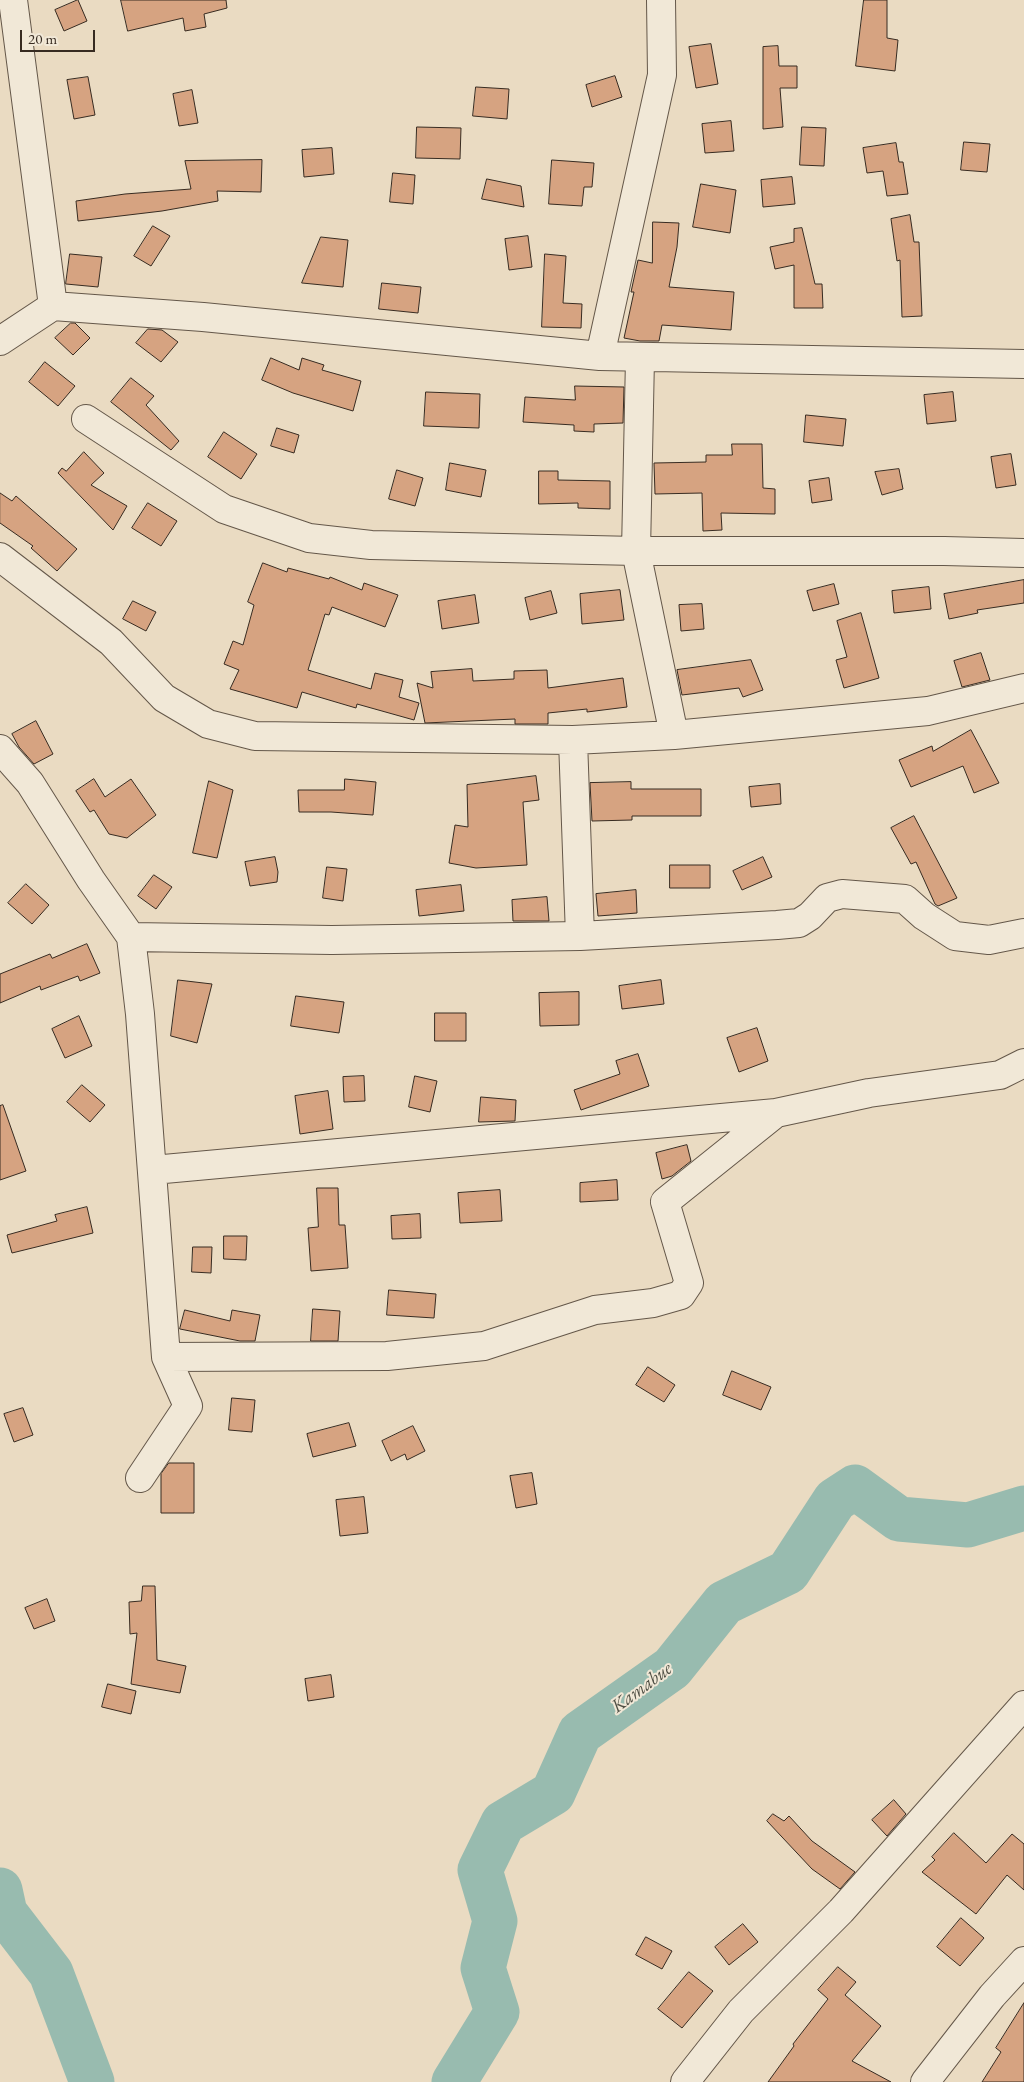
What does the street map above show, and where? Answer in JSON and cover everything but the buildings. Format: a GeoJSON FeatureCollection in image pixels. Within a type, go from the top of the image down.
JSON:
{"type":"FeatureCollection","features":[{"type":"Feature","properties":{"kind":"street"},"geometry":{"type":"LineString","coordinates":[[13,0],[53,306]]}},
{"type":"Feature","properties":{"kind":"street"},"geometry":{"type":"LineString","coordinates":[[600,356],[662,75],[661,0]]}},
{"type":"Feature","properties":{"kind":"street"},"geometry":{"type":"LineString","coordinates":[[0,342],[53,306],[202,317],[600,356],[1024,364]]}},
{"type":"Feature","properties":{"kind":"street"},"geometry":{"type":"LineString","coordinates":[[640,358],[636,551],[674,735]]}},
{"type":"Feature","properties":{"kind":"street"},"geometry":{"type":"LineString","coordinates":[[86,419],[224,510],[309,538],[371,545],[636,551],[944,550],[1024,553]]}},
{"type":"Feature","properties":{"kind":"street"},"geometry":{"type":"LineString","coordinates":[[0,557],[111,642],[164,698],[208,724],[255,736],[574,740],[674,735],[928,711],[1024,688]]}},
{"type":"Feature","properties":{"kind":"street"},"geometry":{"type":"LineString","coordinates":[[574,740],[580,936]]}},
{"type":"Feature","properties":{"kind":"street"},"geometry":{"type":"LineString","coordinates":[[0,749],[30,783],[91,880],[131,937],[140,1014],[153,1170],[166,1358],[188,1406],[140,1478]]}},
{"type":"Feature","properties":{"kind":"street"},"geometry":{"type":"LineString","coordinates":[[131,937],[332,940],[580,936],[799,923],[810,916],[828,898],[842,894],[905,899],[924,916],[955,936],[989,940],[1024,933]]}},
{"type":"Feature","properties":{"kind":"street"},"geometry":{"type":"LineString","coordinates":[[153,1170],[776,1113],[869,1093],[1000,1075],[1024,1064]]}},
{"type":"Feature","properties":{"kind":"street"},"geometry":{"type":"LineString","coordinates":[[166,1358],[387,1356],[484,1346],[595,1310],[653,1303],[681,1295],[689,1283],[664,1202],[776,1113]]}},
{"type":"Feature","properties":{"kind":"street"},"geometry":{"type":"LineString","coordinates":[[686,2082],[741,2011],[841,1911],[1024,1705]]}},
{"type":"Feature","properties":{"kind":"street"},"geometry":{"type":"LineString","coordinates":[[925,2082],[992,1996],[1024,1961]]}},
{"type":"Feature","properties":{"kind":"waterway","name":"Kamabue"},"geometry":{"type":"LineString","coordinates":[[454,2082],[497,2012],[483,1968],[495,1921],[480,1870],[503,1823],[553,1793],[580,1733],[672,1668],[724,1603],[788,1572],[835,1500],[855,1487],[899,1519],[968,1525],[1024,1508]]}},
{"type":"Feature","properties":{"kind":"waterway"},"geometry":{"type":"LineString","coordinates":[[0,1890],[5,1913],[51,1973],[92,2082]]}}]}
